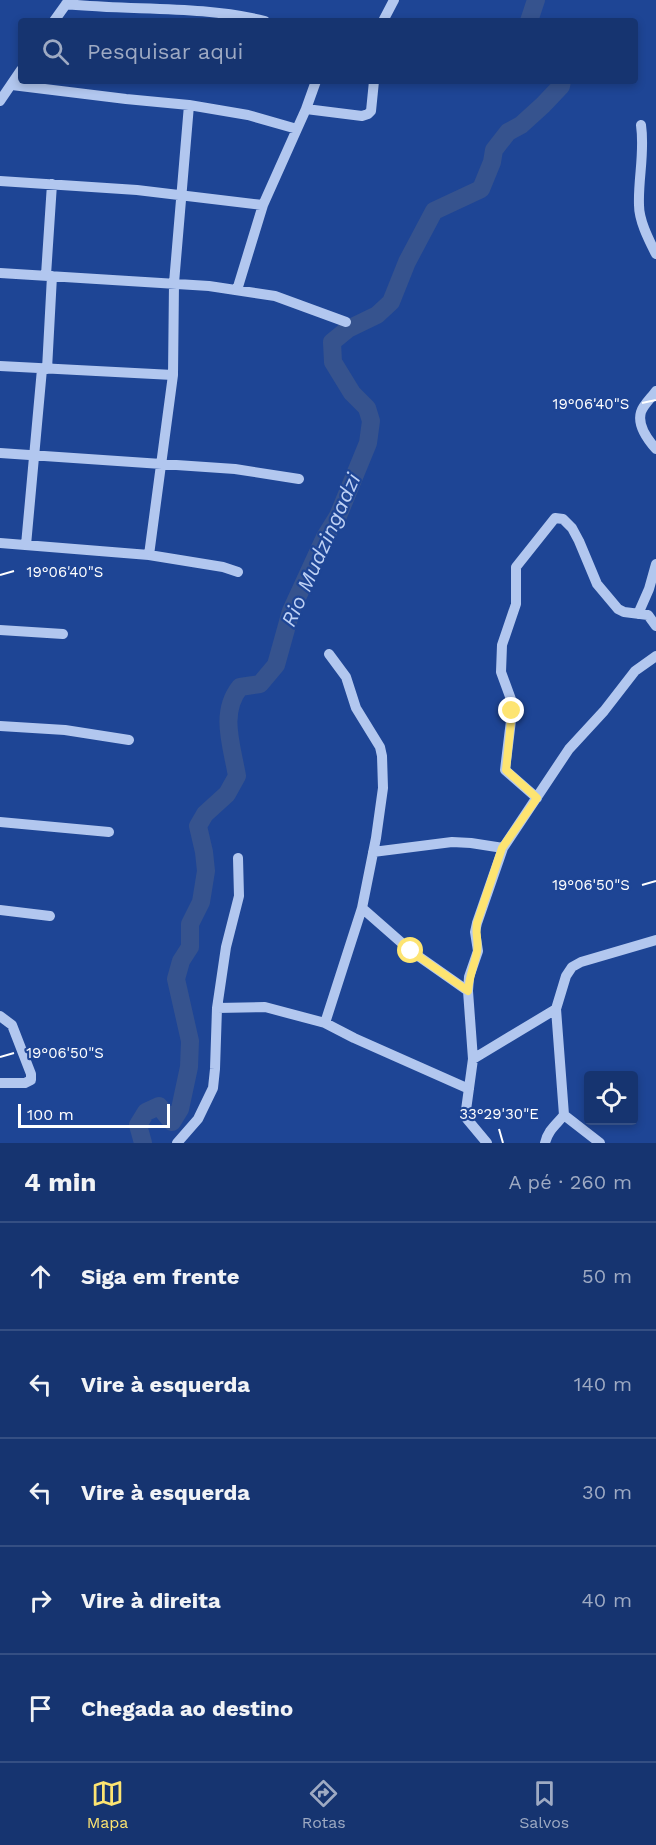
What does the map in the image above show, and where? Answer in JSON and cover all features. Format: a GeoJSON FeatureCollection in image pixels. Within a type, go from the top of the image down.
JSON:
{"type":"FeatureCollection","features":[{"type":"Feature","properties":{"kind":"street"},"geometry":{"type":"LineString","coordinates":[[385,18],[394,0]]}},
{"type":"Feature","properties":{"kind":"street"},"geometry":{"type":"LineString","coordinates":[[56,18],[67,2],[108,8],[208,10],[253,18]]}},
{"type":"Feature","properties":{"kind":"street"},"geometry":{"type":"LineString","coordinates":[[0,101],[18,75]]}},
{"type":"Feature","properties":{"kind":"street"},"geometry":{"type":"LineString","coordinates":[[237,290],[263,205],[315,84]]}},
{"type":"Feature","properties":{"kind":"street"},"geometry":{"type":"LineString","coordinates":[[306,109],[362,116],[368,114],[371,111],[374,84]]}},
{"type":"Feature","properties":{"kind":"street"},"geometry":{"type":"LineString","coordinates":[[12,85],[189,105],[248,115],[297,129]]}},
{"type":"Feature","properties":{"kind":"street"},"geometry":{"type":"LineString","coordinates":[[149,555],[173,375],[174,283],[189,105]]}},
{"type":"Feature","properties":{"kind":"street"},"geometry":{"type":"LineString","coordinates":[[641,125],[644,156],[638,207],[648,239],[656,254]]}},
{"type":"Feature","properties":{"kind":"street"},"geometry":{"type":"LineString","coordinates":[[0,181],[137,190],[263,205]]}},
{"type":"Feature","properties":{"kind":"street"},"geometry":{"type":"LineString","coordinates":[[26,545],[45,369],[52,184]]}},
{"type":"Feature","properties":{"kind":"street"},"geometry":{"type":"LineString","coordinates":[[0,273],[174,283],[237,290],[275,296],[346,322]]}},
{"type":"Feature","properties":{"kind":"street"},"geometry":{"type":"LineString","coordinates":[[0,366],[173,375]]}},
{"type":"Feature","properties":{"kind":"street"},"geometry":{"type":"LineString","coordinates":[[656,391],[641,412],[642,427],[656,449]]}},
{"type":"Feature","properties":{"kind":"street"},"geometry":{"type":"LineString","coordinates":[[0,453],[235,469],[298,478]]}},
{"type":"Feature","properties":{"kind":"street"},"geometry":{"type":"LineString","coordinates":[[537,798],[506,770],[512,702],[501,672],[502,645],[516,604],[516,567],[555,518],[559,517],[572,528],[597,584],[618,609],[648,615],[656,626]]}},
{"type":"Feature","properties":{"kind":"street"},"geometry":{"type":"LineString","coordinates":[[0,543],[149,555],[223,567],[238,572]]}},
{"type":"Feature","properties":{"kind":"street"},"geometry":{"type":"LineString","coordinates":[[638,614],[650,589],[656,564]]}},
{"type":"Feature","properties":{"kind":"street"},"geometry":{"type":"LineString","coordinates":[[0,630],[63,634]]}},
{"type":"Feature","properties":{"kind":"street"},"geometry":{"type":"LineString","coordinates":[[325,1023],[362,908],[383,788],[380,747],[356,708],[346,677],[329,654]]}},
{"type":"Feature","properties":{"kind":"street"},"geometry":{"type":"LineString","coordinates":[[487,1143],[467,1119],[466,1110],[473,1059],[468,991],[469,977],[478,951],[475,933],[477,923],[502,848],[569,749],[604,711],[635,671],[656,656]]}},
{"type":"Feature","properties":{"kind":"street"},"geometry":{"type":"LineString","coordinates":[[0,726],[65,730],[129,740]]}},
{"type":"Feature","properties":{"kind":"street"},"geometry":{"type":"LineString","coordinates":[[0,822],[110,832]]}},
{"type":"Feature","properties":{"kind":"street"},"geometry":{"type":"LineString","coordinates":[[373,852],[452,842],[502,848]]}},
{"type":"Feature","properties":{"kind":"street"},"geometry":{"type":"LineString","coordinates":[[177,1143],[198,1119],[213,1088],[217,1008],[226,947],[239,896],[238,858]]}},
{"type":"Feature","properties":{"kind":"street"},"geometry":{"type":"LineString","coordinates":[[362,908],[411,951],[468,991]]}},
{"type":"Feature","properties":{"kind":"street"},"geometry":{"type":"LineString","coordinates":[[0,910],[50,916]]}},
{"type":"Feature","properties":{"kind":"street"},"geometry":{"type":"LineString","coordinates":[[600,1143],[564,1115],[556,1009],[566,976],[572,967],[581,962],[656,940]]}},
{"type":"Feature","properties":{"kind":"street"},"geometry":{"type":"LineString","coordinates":[[217,1008],[265,1007],[325,1023],[469,1089]]}},
{"type":"Feature","properties":{"kind":"street"},"geometry":{"type":"LineString","coordinates":[[473,1059],[556,1009]]}},
{"type":"Feature","properties":{"kind":"street"},"geometry":{"type":"LineString","coordinates":[[0,1016],[12,1025],[31,1074],[31,1080],[25,1083],[0,1083]]}},
{"type":"Feature","properties":{"kind":"street"},"geometry":{"type":"LineString","coordinates":[[545,1143],[547,1134],[564,1115]]}},
{"type":"Feature","properties":{"kind":"waterway","name":"Rio Mudzingadzi"},"geometry":{"type":"LineString","coordinates":[[530,18],[536,0]]}},
{"type":"Feature","properties":{"kind":"waterway","name":"Rio Mudzingadzi"},"geometry":{"type":"LineString","coordinates":[[143,1143],[138,1125],[146,1112],[159,1106],[172,1122],[180,1109],[189,1067],[190,1041],[176,979],[181,961],[190,947],[190,924],[201,902],[206,871],[198,826],[205,814],[227,794],[237,776],[230,742],[230,708],[240,687],[260,684],[276,665],[291,611],[325,537],[338,516],[368,443],[371,421],[367,408],[352,393],[333,362],[332,342],[348,329],[377,315],[391,302],[407,262],[434,211],[481,189],[492,162],[494,150],[508,132],[521,125],[561,84]]}},
{"type":"Feature","properties":{"kind":"route"},"geometry":{"type":"LineString","coordinates":[[411,951],[468,991],[469,977],[478,951],[475,933],[477,923],[502,848],[537,798],[506,770],[512,711]]}}]}
